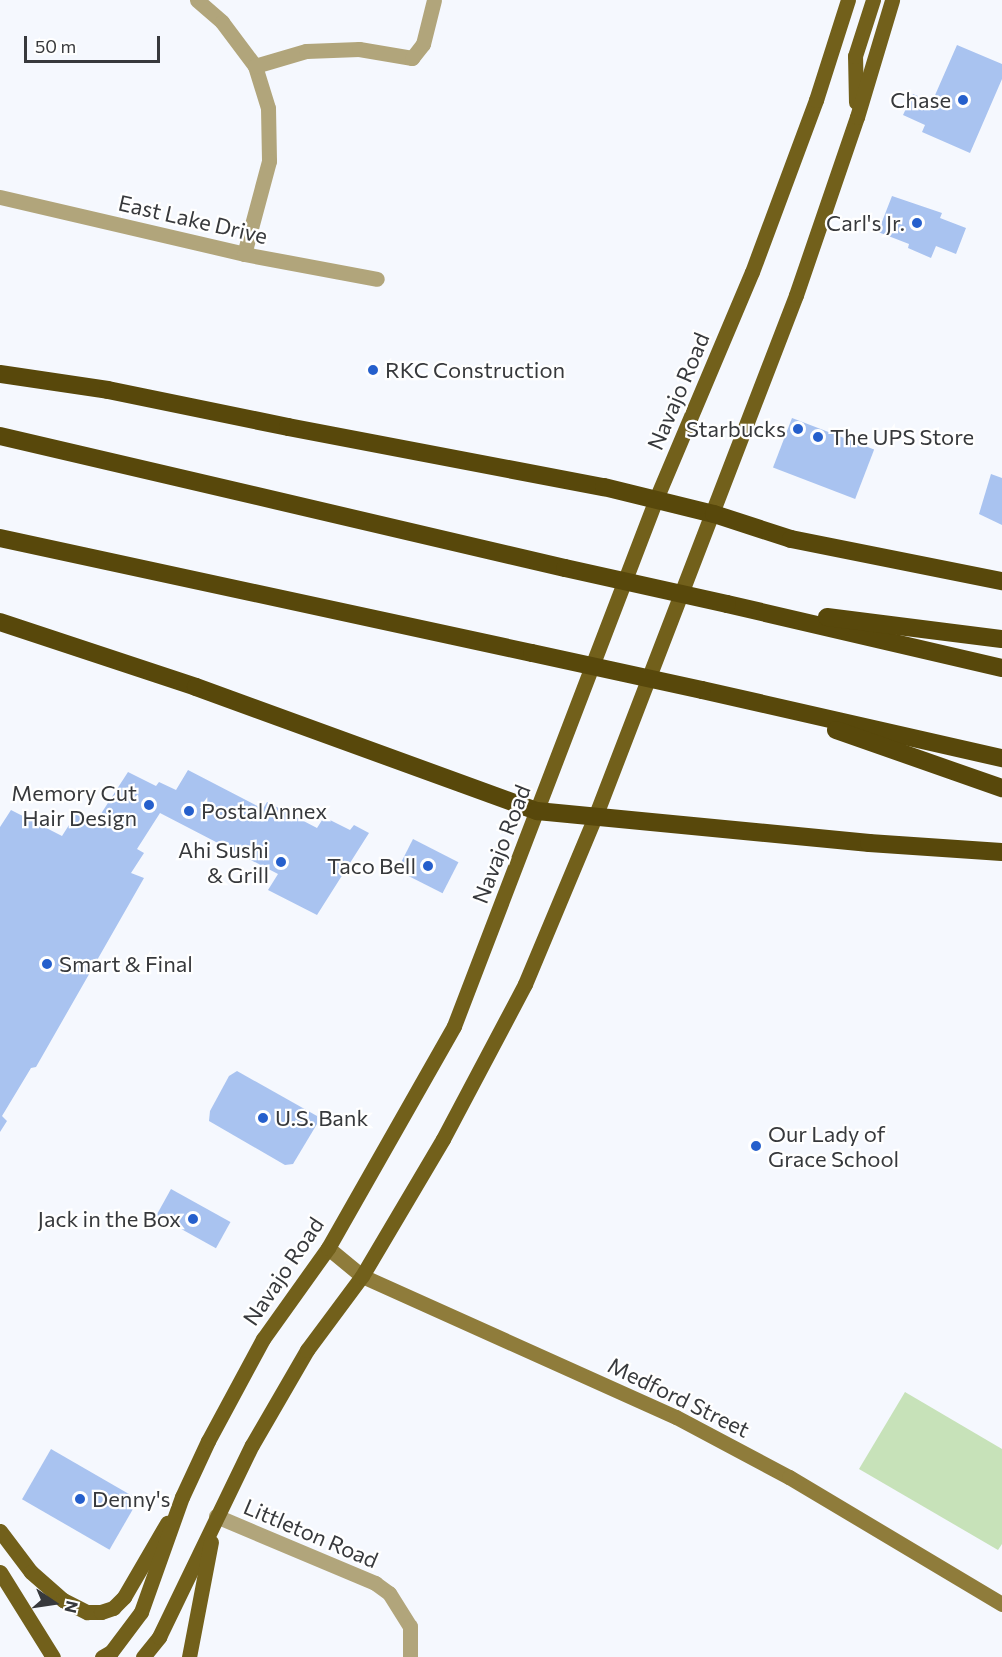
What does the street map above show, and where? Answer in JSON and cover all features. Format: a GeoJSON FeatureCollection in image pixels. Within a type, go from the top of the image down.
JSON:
{"type":"FeatureCollection","features":[{"type":"Feature","properties":{"kind":"highway"},"geometry":{"type":"LineString","coordinates":[[0,374],[108,390],[656,499],[714,514],[791,539],[1002,580]]}},
{"type":"Feature","properties":{"kind":"highway"},"geometry":{"type":"LineString","coordinates":[[0,436],[1002,668]]}},
{"type":"Feature","properties":{"kind":"highway"},"geometry":{"type":"LineString","coordinates":[[0,538],[702,690],[1002,758]]}},
{"type":"Feature","properties":{"kind":"highway"},"geometry":{"type":"LineString","coordinates":[[726,604],[1002,639]]}},
{"type":"Feature","properties":{"kind":"highway"},"geometry":{"type":"LineString","coordinates":[[0,622],[196,687],[537,811],[869,843],[1002,852]]}},
{"type":"Feature","properties":{"kind":"highway"},"geometry":{"type":"LineString","coordinates":[[764,704],[1002,788]]}},
{"type":"Feature","properties":{"kind":"main road","name":"Navajo Road"},"geometry":{"type":"LineString","coordinates":[[102,1657],[111,1652],[141,1612],[182,1497],[208,1441],[263,1339],[328,1248],[454,1026],[656,499],[742,298],[816,100],[848,0]]}},
{"type":"Feature","properties":{"kind":"main road"},"geometry":{"type":"LineString","coordinates":[[857,117],[855,56],[873,0]]}},
{"type":"Feature","properties":{"kind":"main road"},"geometry":{"type":"LineString","coordinates":[[143,1657],[159,1637],[252,1445],[307,1350],[362,1276],[443,1139],[525,984],[595,817],[714,514],[800,284],[857,117],[892,0]]}},
{"type":"Feature","properties":{"kind":"main road"},"geometry":{"type":"LineString","coordinates":[[0,1531],[31,1572],[63,1600],[87,1612],[100,1612],[113,1608],[124,1597],[182,1497]]}},
{"type":"Feature","properties":{"kind":"main road"},"geometry":{"type":"LineString","coordinates":[[189,1657],[216,1516]]}},
{"type":"Feature","properties":{"kind":"main road"},"geometry":{"type":"LineString","coordinates":[[0,1572],[52,1657]]}},
{"type":"Feature","properties":{"kind":"street"},"geometry":{"type":"LineString","coordinates":[[197,0],[222,22],[255,66],[268,108],[269,161],[244,254]]}},
{"type":"Feature","properties":{"kind":"street"},"geometry":{"type":"LineString","coordinates":[[255,66],[306,51],[359,49],[412,58],[423,44],[434,0]]}},
{"type":"Feature","properties":{"kind":"street","name":"East Lake Drive"},"geometry":{"type":"LineString","coordinates":[[0,197],[244,254],[377,279]]}},
{"type":"Feature","properties":{"kind":"street","name":"Medford Street"},"geometry":{"type":"LineString","coordinates":[[328,1248],[362,1276],[676,1417],[789,1477],[1002,1604]]}},
{"type":"Feature","properties":{"kind":"street","name":"Littleton Road"},"geometry":{"type":"LineString","coordinates":[[216,1516],[375,1583],[389,1593],[410,1626],[410,1657]]}},
{"type":"Feature","properties":{"kind":"green space"},"geometry":{"type":"Polygon","coordinates":[[[905,1392],[1002,1449],[1002,1544],[998,1550],[859,1469],[905,1392]]]}},
{"type":"Feature","properties":{"kind":"building","name":"Chase"},"geometry":{"type":"Polygon","coordinates":[[[957,45],[1002,64],[1002,79],[970,153],[922,132],[925,125],[903,115],[913,94],[932,102],[957,45]]]}},
{"type":"Feature","properties":{"kind":"building","name":"Carl's Jr."},"geometry":{"type":"Polygon","coordinates":[[[892,196],[942,213],[940,218],[966,228],[956,254],[936,246],[931,258],[908,248],[909,244],[878,232],[892,196]]]}},
{"type":"Feature","properties":{"kind":"building"},"geometry":{"type":"Polygon","coordinates":[[[792,418],[874,450],[855,499],[773,467],[792,418]]]}},
{"type":"Feature","properties":{"kind":"building"},"geometry":{"type":"Polygon","coordinates":[[[991,474],[1002,478],[1002,525],[979,514],[991,474]]]}},
{"type":"Feature","properties":{"kind":"building"},"geometry":{"type":"Polygon","coordinates":[[[188,770],[263,809],[267,802],[317,828],[324,817],[350,830],[354,825],[369,833],[317,915],[268,890],[278,874],[160,813],[137,849],[144,853],[131,873],[144,878],[36,1067],[31,1068],[2,1116],[7,1121],[0,1132],[0,827],[11,810],[62,836],[76,814],[95,823],[128,772],[156,786],[159,782],[176,790],[188,770]]]}},
{"type":"Feature","properties":{"kind":"building","name":"Taco Bell"},"geometry":{"type":"Polygon","coordinates":[[[413,839],[458,862],[443,893],[397,870],[413,839]]]}},
{"type":"Feature","properties":{"kind":"building","name":"U.S. Bank"},"geometry":{"type":"Polygon","coordinates":[[[237,1071],[317,1116],[317,1124],[293,1164],[285,1165],[209,1121],[210,1111],[229,1076],[237,1071]]]}},
{"type":"Feature","properties":{"kind":"building","name":"Jack in the Box"},"geometry":{"type":"Polygon","coordinates":[[[171,1189],[230,1222],[216,1248],[156,1215],[171,1189]]]}},
{"type":"Feature","properties":{"kind":"building","name":"Denny's"},"geometry":{"type":"Polygon","coordinates":[[[51,1449],[138,1500],[109,1550],[22,1499],[51,1449]]]}},
{"type":"Feature","properties":{"kind":"place","name":"Chase"},"geometry":{"type":"Point","coordinates":[963,100]}},
{"type":"Feature","properties":{"kind":"place","name":"Carl's Jr."},"geometry":{"type":"Point","coordinates":[917,223]}},
{"type":"Feature","properties":{"kind":"place","name":"RKC Construction"},"geometry":{"type":"Point","coordinates":[373,370]}},
{"type":"Feature","properties":{"kind":"place","name":"Starbucks"},"geometry":{"type":"Point","coordinates":[798,429]}},
{"type":"Feature","properties":{"kind":"place","name":"The UPS Store"},"geometry":{"type":"Point","coordinates":[818,437]}},
{"type":"Feature","properties":{"kind":"place","name":"Memory Cut Hair Design"},"geometry":{"type":"Point","coordinates":[149,805]}},
{"type":"Feature","properties":{"kind":"place","name":"PostalAnnex"},"geometry":{"type":"Point","coordinates":[189,811]}},
{"type":"Feature","properties":{"kind":"place","name":"Ahi Sushi & Grill"},"geometry":{"type":"Point","coordinates":[281,862]}},
{"type":"Feature","properties":{"kind":"place","name":"Taco Bell"},"geometry":{"type":"Point","coordinates":[428,866]}},
{"type":"Feature","properties":{"kind":"place","name":"Smart & Final"},"geometry":{"type":"Point","coordinates":[47,964]}},
{"type":"Feature","properties":{"kind":"place","name":"U.S. Bank"},"geometry":{"type":"Point","coordinates":[263,1118]}},
{"type":"Feature","properties":{"kind":"place","name":"Our Lady of Grace School"},"geometry":{"type":"Point","coordinates":[756,1146]}},
{"type":"Feature","properties":{"kind":"place","name":"Jack in the Box"},"geometry":{"type":"Point","coordinates":[193,1219]}},
{"type":"Feature","properties":{"kind":"place","name":"Denny's"},"geometry":{"type":"Point","coordinates":[80,1499]}}]}
